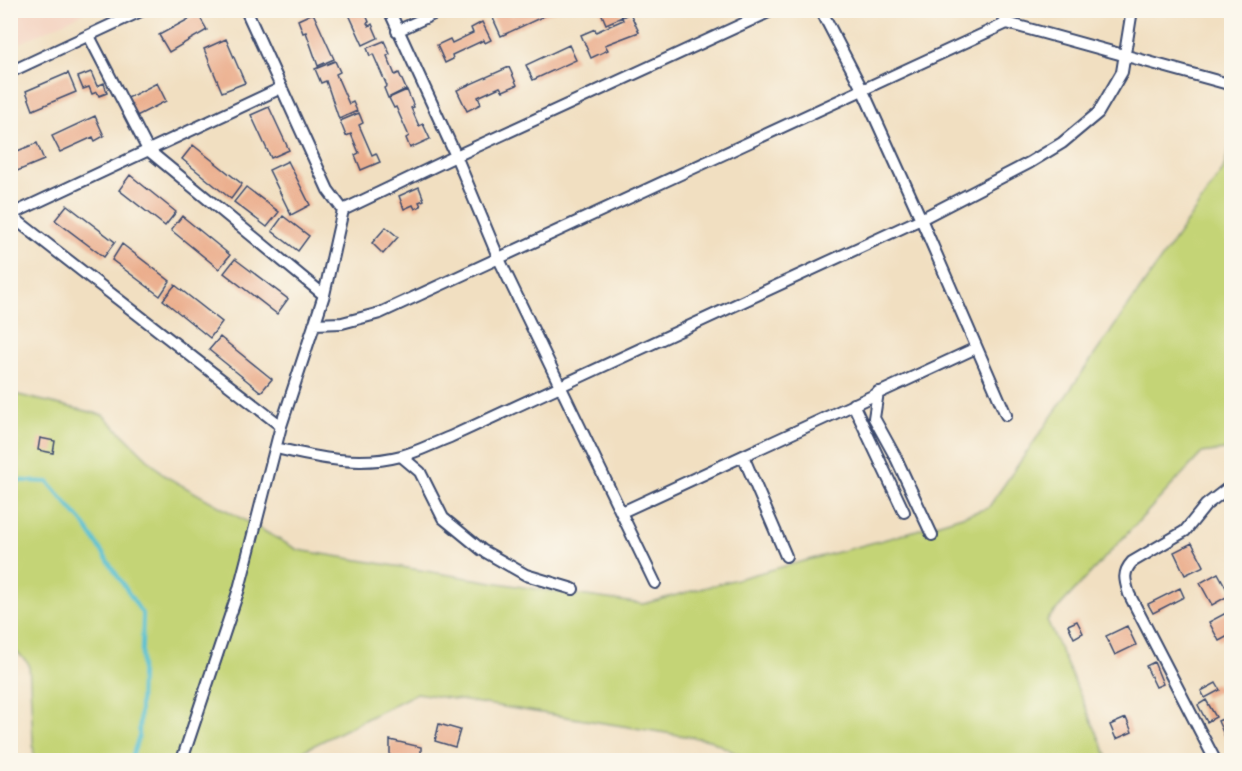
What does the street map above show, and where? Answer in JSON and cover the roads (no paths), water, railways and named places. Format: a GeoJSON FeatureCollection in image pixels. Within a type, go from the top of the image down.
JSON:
{"type":"FeatureCollection","features":[{"type":"Feature","properties":{"kind":"street"},"geometry":{"type":"LineString","coordinates":[[10,72],[143,10]]}},
{"type":"Feature","properties":{"kind":"street"},"geometry":{"type":"LineString","coordinates":[[182,760],[239,589],[281,426],[324,295],[343,210],[328,190],[246,10]]}},
{"type":"Feature","properties":{"kind":"street"},"geometry":{"type":"LineString","coordinates":[[389,10],[456,156],[499,259],[655,583]]}},
{"type":"Feature","properties":{"kind":"street"},"geometry":{"type":"LineString","coordinates":[[397,31],[442,10]]}},
{"type":"Feature","properties":{"kind":"street"},"geometry":{"type":"LineString","coordinates":[[343,210],[773,10]]}},
{"type":"Feature","properties":{"kind":"street"},"geometry":{"type":"LineString","coordinates":[[820,10],[863,91],[1006,416]]}},
{"type":"Feature","properties":{"kind":"street"},"geometry":{"type":"LineString","coordinates":[[1001,10],[1007,23]]}},
{"type":"Feature","properties":{"kind":"street"},"geometry":{"type":"LineString","coordinates":[[276,448],[322,459],[354,461],[401,456],[450,437],[921,219],[1029,163],[1062,143],[1098,113],[1122,72],[1132,10]]}},
{"type":"Feature","properties":{"kind":"street"},"geometry":{"type":"LineString","coordinates":[[314,324],[342,323],[380,313],[1007,23],[1232,85]]}},
{"type":"Feature","properties":{"kind":"street"},"geometry":{"type":"LineString","coordinates":[[89,36],[148,150],[324,295]]}},
{"type":"Feature","properties":{"kind":"street"},"geometry":{"type":"LineString","coordinates":[[281,88],[10,215],[281,426]]}},
{"type":"Feature","properties":{"kind":"street"},"geometry":{"type":"LineString","coordinates":[[622,512],[976,348]]}},
{"type":"Feature","properties":{"kind":"street"},"geometry":{"type":"LineString","coordinates":[[878,392],[874,418],[896,458],[932,535]]}},
{"type":"Feature","properties":{"kind":"street"},"geometry":{"type":"LineString","coordinates":[[853,404],[903,512]]}},
{"type":"Feature","properties":{"kind":"street"},"geometry":{"type":"LineString","coordinates":[[401,456],[420,472],[443,518],[482,550],[526,575],[573,589]]}},
{"type":"Feature","properties":{"kind":"street"},"geometry":{"type":"LineString","coordinates":[[743,456],[786,556]]}},
{"type":"Feature","properties":{"kind":"street"},"geometry":{"type":"LineString","coordinates":[[1215,760],[1129,594],[1124,578],[1126,569],[1132,562],[1185,531],[1206,505],[1232,485]]}},
{"type":"Feature","properties":{"kind":"waterway"},"geometry":{"type":"LineString","coordinates":[[10,480],[48,482],[84,524],[143,615],[139,736],[131,760]]}}]}
